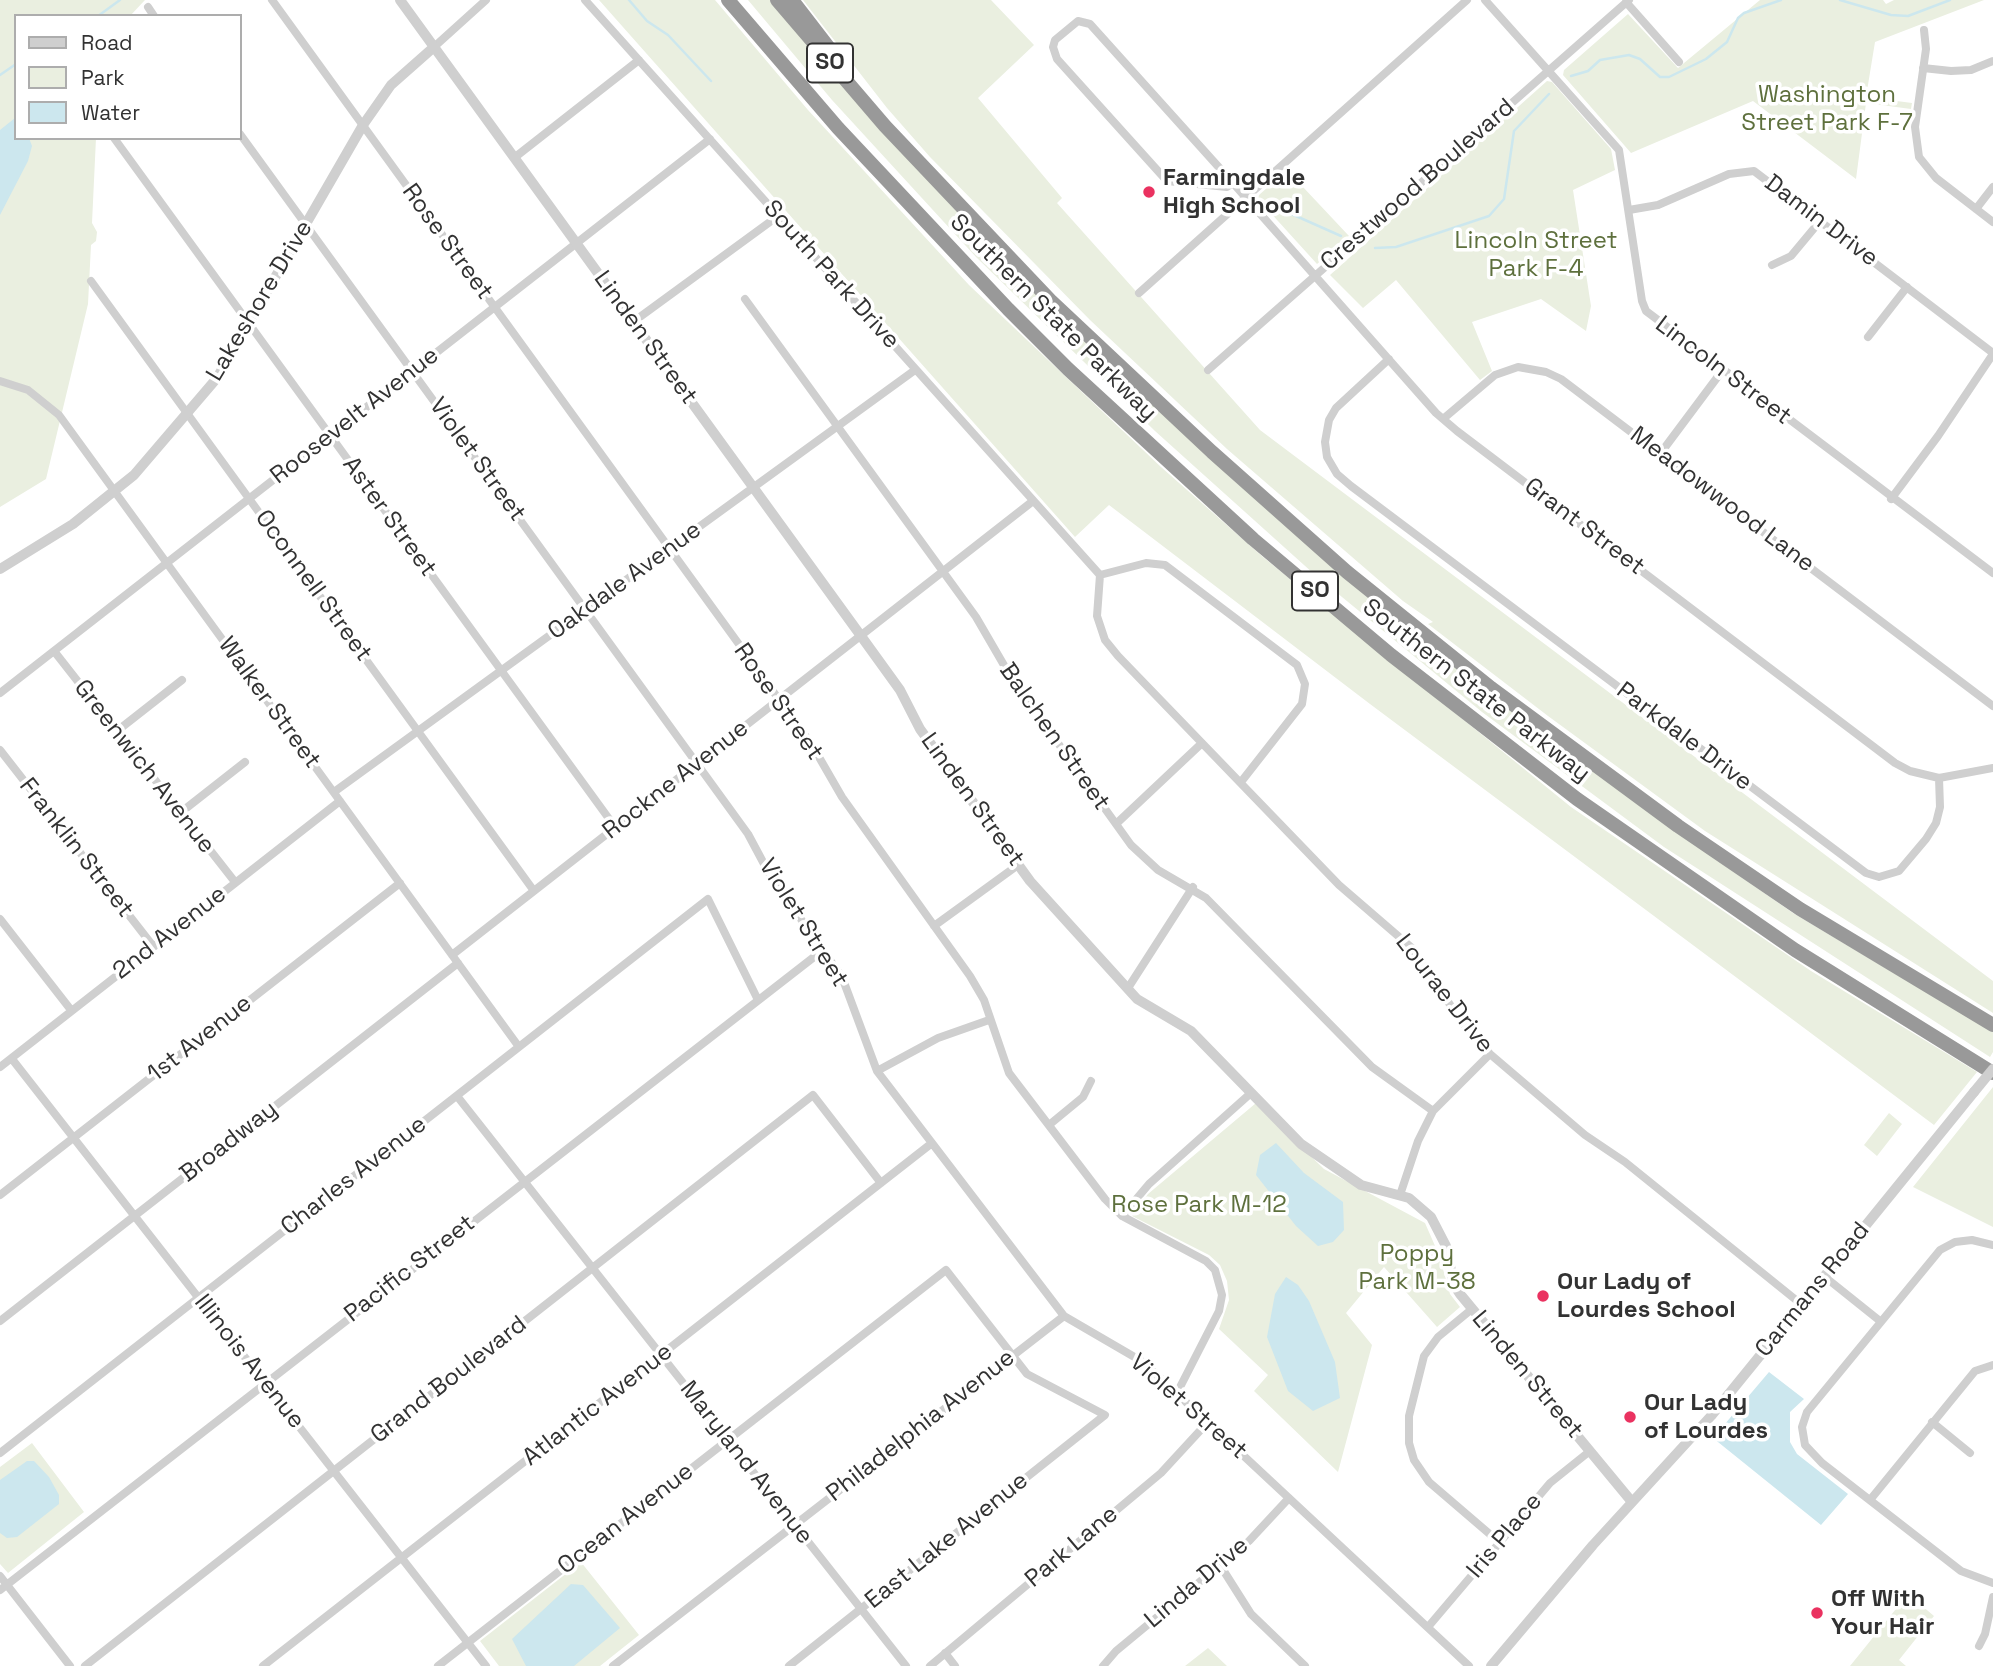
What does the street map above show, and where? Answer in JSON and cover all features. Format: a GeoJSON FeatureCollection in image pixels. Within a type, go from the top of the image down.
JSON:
{"type":"FeatureCollection","features":[{"type":"Feature","properties":{"kind":"highway","name":"Southern State Parkway"},"geometry":{"type":"LineString","coordinates":[[729,0],[846,136],[1009,309],[1068,369],[1264,548],[1451,704],[1586,806],[1796,950],[1993,1071]]}},
{"type":"Feature","properties":{"kind":"highway","name":"Southern State Parkway"},"geometry":{"type":"LineString","coordinates":[[776,0],[885,126],[1050,300],[1221,461],[1406,620],[1502,696],[1678,826],[1800,909],[1993,1025]]}},
{"type":"Feature","properties":{"kind":"highway"},"geometry":{"type":"LineString","coordinates":[[792,0],[824,37],[885,126]]}},
{"type":"Feature","properties":{"kind":"street","name":"Rose Street"},"geometry":{"type":"LineString","coordinates":[[272,0],[812,745],[842,797],[970,976],[984,1000],[1009,1073],[1105,1199],[1122,1216],[1206,1261],[1220,1281],[1219,1311],[1177,1393]]}},
{"type":"Feature","properties":{"kind":"street","name":"Linden Street"},"geometry":{"type":"LineString","coordinates":[[400,0],[900,690],[920,729],[1018,865],[1128,988],[1151,1009],[1191,1031],[1301,1144],[1361,1185],[1409,1198],[1431,1217],[1446,1246],[1454,1285],[1632,1502]]}},
{"type":"Feature","properties":{"kind":"street","name":"Lakeshore Drive"},"geometry":{"type":"LineString","coordinates":[[0,569],[73,524],[134,475],[217,378],[363,125],[391,85],[486,0]]}},
{"type":"Feature","properties":{"kind":"street","name":"South Park Drive"},"geometry":{"type":"LineString","coordinates":[[585,0],[1100,575]]}},
{"type":"Feature","properties":{"kind":"street"},"geometry":{"type":"LineString","coordinates":[[1139,293],[1467,0]]}},
{"type":"Feature","properties":{"kind":"street","name":"Lincoln Street"},"geometry":{"type":"LineString","coordinates":[[1485,0],[1619,150],[1646,311],[1722,372],[1993,572]]}},
{"type":"Feature","properties":{"kind":"street"},"geometry":{"type":"LineString","coordinates":[[1628,1],[1679,62]]}},
{"type":"Feature","properties":{"kind":"street","name":"Crestwood Boulevard"},"geometry":{"type":"LineString","coordinates":[[1208,370],[1628,1]]}},
{"type":"Feature","properties":{"kind":"street"},"geometry":{"type":"LineString","coordinates":[[148,7],[153,14]]}},
{"type":"Feature","properties":{"kind":"street","name":"Grant Street"},"geometry":{"type":"LineString","coordinates":[[1233,183],[1227,187],[1167,181],[1057,59],[1053,47],[1055,40],[1078,21],[1090,24],[1233,183],[1443,419],[1895,763],[1910,771],[1939,778],[1993,768]]}},
{"type":"Feature","properties":{"kind":"street"},"geometry":{"type":"LineString","coordinates":[[1924,30],[1923,68],[1915,127],[1919,157],[1936,178],[1993,222]]}},
{"type":"Feature","properties":{"kind":"street"},"geometry":{"type":"LineString","coordinates":[[514,158],[639,60]]}},
{"type":"Feature","properties":{"kind":"street"},"geometry":{"type":"LineString","coordinates":[[1923,68],[1971,70],[1993,61]]}},
{"type":"Feature","properties":{"kind":"street","name":"Violet Street"},"geometry":{"type":"LineString","coordinates":[[242,137],[748,834],[771,877],[842,977],[877,1071],[1063,1316],[1143,1362],[1469,1666]]}},
{"type":"Feature","properties":{"kind":"street","name":"Roosevelt Avenue"},"geometry":{"type":"LineString","coordinates":[[0,692],[710,139]]}},
{"type":"Feature","properties":{"kind":"street","name":"Aster Street"},"geometry":{"type":"LineString","coordinates":[[115,140],[615,827]]}},
{"type":"Feature","properties":{"kind":"street","name":"Damin Drive"},"geometry":{"type":"LineString","coordinates":[[1629,210],[1658,205],[1729,174],[1748,170],[1765,177],[1993,353]]}},
{"type":"Feature","properties":{"kind":"street"},"geometry":{"type":"LineString","coordinates":[[1976,209],[1993,187]]}},
{"type":"Feature","properties":{"kind":"street"},"geometry":{"type":"LineString","coordinates":[[633,321],[778,216]]}},
{"type":"Feature","properties":{"kind":"street"},"geometry":{"type":"LineString","coordinates":[[1772,265],[1791,256],[1821,220]]}},
{"type":"Feature","properties":{"kind":"street","name":"Oconnell Street"},"geometry":{"type":"LineString","coordinates":[[91,281],[534,891]]}},
{"type":"Feature","properties":{"kind":"street"},"geometry":{"type":"LineString","coordinates":[[1868,337],[1908,287]]}},
{"type":"Feature","properties":{"kind":"street","name":"Balchen Street"},"geometry":{"type":"LineString","coordinates":[[745,299],[976,617],[1012,679],[1116,824],[1147,862],[1193,887],[1223,914],[1372,1067],[1433,1111]]}},
{"type":"Feature","properties":{"kind":"street"},"geometry":{"type":"LineString","coordinates":[[1891,499],[1938,436],[1993,353]]}},
{"type":"Feature","properties":{"kind":"street","name":"Parkdale Drive"},"geometry":{"type":"LineString","coordinates":[[1389,359],[1336,408],[1329,420],[1325,442],[1328,457],[1337,474],[1391,516],[1866,873],[1879,877],[1899,871],[1926,839],[1936,823],[1940,807],[1939,778]]}},
{"type":"Feature","properties":{"kind":"street","name":"Meadowwood Lane"},"geometry":{"type":"LineString","coordinates":[[1443,419],[1495,375],[1510,369],[1530,368],[1561,379],[1993,706]]}},
{"type":"Feature","properties":{"kind":"street","name":"Oakdale Avenue"},"geometry":{"type":"LineString","coordinates":[[334,792],[915,370]]}},
{"type":"Feature","properties":{"kind":"street"},"geometry":{"type":"LineString","coordinates":[[1660,454],[1722,372]]}},
{"type":"Feature","properties":{"kind":"street","name":"Walker Street"},"geometry":{"type":"LineString","coordinates":[[0,381],[29,390],[59,415],[519,1047]]}},
{"type":"Feature","properties":{"kind":"street","name":"Rockne Avenue"},"geometry":{"type":"LineString","coordinates":[[452,955],[1033,501]]}},
{"type":"Feature","properties":{"kind":"street"},"geometry":{"type":"LineString","coordinates":[[1100,575],[1146,563],[1165,565],[1297,665],[1305,684],[1302,704],[1241,782]]}},
{"type":"Feature","properties":{"kind":"street","name":"Lourae Drive"},"geometry":{"type":"LineString","coordinates":[[1100,575],[1097,616],[1105,640],[1339,885],[1412,948],[1463,1024],[1490,1055],[1585,1135],[1625,1162],[1801,1304]]}},
{"type":"Feature","properties":{"kind":"street","name":"Greenwich Avenue"},"geometry":{"type":"LineString","coordinates":[[54,651],[234,882]]}},
{"type":"Feature","properties":{"kind":"street"},"geometry":{"type":"LineString","coordinates":[[117,731],[182,680]]}},
{"type":"Feature","properties":{"kind":"street"},"geometry":{"type":"LineString","coordinates":[[1116,824],[1202,743]]}},
{"type":"Feature","properties":{"kind":"street","name":"Franklin Street"},"geometry":{"type":"LineString","coordinates":[[0,750],[153,946]]}},
{"type":"Feature","properties":{"kind":"street"},"geometry":{"type":"LineString","coordinates":[[180,813],[245,762]]}},
{"type":"Feature","properties":{"kind":"street","name":"2nd Avenue"},"geometry":{"type":"LineString","coordinates":[[0,1067],[340,801]]}},
{"type":"Feature","properties":{"kind":"street"},"geometry":{"type":"LineString","coordinates":[[934,926],[1018,865]]}},
{"type":"Feature","properties":{"kind":"street","name":"1st Avenue"},"geometry":{"type":"LineString","coordinates":[[0,1195],[400,883]]}},
{"type":"Feature","properties":{"kind":"street"},"geometry":{"type":"LineString","coordinates":[[1128,988],[1193,887]]}},
{"type":"Feature","properties":{"kind":"street","name":"Charles Avenue"},"geometry":{"type":"LineString","coordinates":[[0,1453],[708,899],[758,1000]]}},
{"type":"Feature","properties":{"kind":"street"},"geometry":{"type":"LineString","coordinates":[[0,919],[71,1010]]}},
{"type":"Feature","properties":{"kind":"street","name":"Pacific Street"},"geometry":{"type":"LineString","coordinates":[[3,1587],[823,950]]}},
{"type":"Feature","properties":{"kind":"street","name":"Broadway"},"geometry":{"type":"LineString","coordinates":[[0,1321],[458,963]]}},
{"type":"Feature","properties":{"kind":"street"},"geometry":{"type":"LineString","coordinates":[[877,1071],[938,1038],[989,1020]]}},
{"type":"Feature","properties":{"kind":"street"},"geometry":{"type":"LineString","coordinates":[[1400,1195],[1418,1141],[1433,1111],[1490,1055]]}},
{"type":"Feature","properties":{"kind":"street","name":"Illinois Avenue"},"geometry":{"type":"LineString","coordinates":[[12,1059],[486,1666]]}},
{"type":"Feature","properties":{"kind":"street","name":"Carmans Road"},"geometry":{"type":"LineString","coordinates":[[1492,1666],[1632,1502],[1711,1416],[1993,1071]]}},
{"type":"Feature","properties":{"kind":"street"},"geometry":{"type":"LineString","coordinates":[[1049,1125],[1083,1097],[1091,1081]]}},
{"type":"Feature","properties":{"kind":"street"},"geometry":{"type":"LineString","coordinates":[[1122,1216],[1149,1184],[1251,1093]]}},
{"type":"Feature","properties":{"kind":"street","name":"Grand Boulevard"},"geometry":{"type":"LineString","coordinates":[[85,1666],[813,1095],[881,1183]]}},
{"type":"Feature","properties":{"kind":"street","name":"Maryland Avenue"},"geometry":{"type":"LineString","coordinates":[[457,1096],[906,1666]]}},
{"type":"Feature","properties":{"kind":"street","name":"Atlantic Avenue"},"geometry":{"type":"LineString","coordinates":[[263,1666],[932,1143]]}},
{"type":"Feature","properties":{"kind":"street"},"geometry":{"type":"LineString","coordinates":[[1993,1245],[1972,1240],[1962,1241],[1940,1251],[1807,1412],[1802,1433],[1811,1453],[1870,1500],[1961,1571],[1993,1583]]}},
{"type":"Feature","properties":{"kind":"street","name":"Ocean Avenue"},"geometry":{"type":"LineString","coordinates":[[438,1666],[947,1270],[1013,1355]]}},
{"type":"Feature","properties":{"kind":"street"},"geometry":{"type":"LineString","coordinates":[[1825,1277],[1880,1321]]}},
{"type":"Feature","properties":{"kind":"street"},"geometry":{"type":"LineString","coordinates":[[1472,1309],[1438,1337],[1424,1356],[1409,1416],[1409,1443],[1414,1460],[1429,1482],[1499,1542]]}},
{"type":"Feature","properties":{"kind":"street","name":"Philadelphia Avenue"},"geometry":{"type":"LineString","coordinates":[[613,1666],[1063,1316]]}},
{"type":"Feature","properties":{"kind":"street","name":"East Lake Avenue"},"geometry":{"type":"LineString","coordinates":[[789,1666],[1105,1415],[1027,1374],[1013,1355]]}},
{"type":"Feature","properties":{"kind":"street"},"geometry":{"type":"LineString","coordinates":[[1870,1500],[1975,1371],[1993,1365]]}},
{"type":"Feature","properties":{"kind":"street","name":"Park Lane"},"geometry":{"type":"LineString","coordinates":[[930,1666],[1161,1473],[1208,1422]]}},
{"type":"Feature","properties":{"kind":"street"},"geometry":{"type":"LineString","coordinates":[[1932,1422],[1970,1453]]}},
{"type":"Feature","properties":{"kind":"street","name":"Iris Place"},"geometry":{"type":"LineString","coordinates":[[1428,1627],[1550,1483],[1590,1451]]}},
{"type":"Feature","properties":{"kind":"street","name":"Linda Drive"},"geometry":{"type":"LineString","coordinates":[[1103,1666],[1116,1651],[1250,1541],[1289,1498]]}},
{"type":"Feature","properties":{"kind":"street"},"geometry":{"type":"LineString","coordinates":[[1220,1565],[1251,1614],[1305,1666]]}},
{"type":"Feature","properties":{"kind":"street"},"geometry":{"type":"LineString","coordinates":[[0,1576],[3,1587],[70,1666]]}},
{"type":"Feature","properties":{"kind":"street"},"geometry":{"type":"LineString","coordinates":[[1979,1646],[1985,1634],[1993,1597]]}},
{"type":"Feature","properties":{"kind":"street"},"geometry":{"type":"LineString","coordinates":[[945,1653],[955,1666]]}},
{"type":"Feature","properties":{"kind":"green space"},"geometry":{"type":"Polygon","coordinates":[[[0,0],[145,0],[132,14],[14,14],[14,140],[96,140],[92,223],[97,232],[96,241],[91,245],[88,304],[46,479],[0,507],[0,0]]]}},
{"type":"Feature","properties":{"kind":"green space"},"geometry":{"type":"Polygon","coordinates":[[[599,0],[715,0],[808,110],[969,285],[1161,467],[1263,557],[1571,807],[1811,971],[1977,1072],[1934,1125],[1370,704],[1109,505],[1075,537],[599,0]]]}},
{"type":"Feature","properties":{"kind":"green space"},"geometry":{"type":"Polygon","coordinates":[[[748,0],[772,0],[1066,322],[1230,477],[1393,618],[1662,822],[1793,913],[1993,1032],[1993,1052],[1990,1057],[1664,847],[1482,712],[1314,574],[1155,431],[976,257],[832,100],[748,0]]]}},
{"type":"Feature","properties":{"kind":"green space"},"geometry":{"type":"Polygon","coordinates":[[[803,0],[991,0],[1034,45],[978,98],[1062,198],[1057,203],[1260,430],[1993,981],[1993,1013],[1705,831],[1428,624],[1433,622],[1403,601],[1227,449],[1090,320],[930,157],[887,108],[803,0]]]}},
{"type":"Feature","properties":{"kind":"green space","name":"Washington Street Park F-7"},"geometry":{"type":"Polygon","coordinates":[[[1760,0],[1883,0],[1886,4],[1894,0],[1984,0],[1875,42],[1866,97],[1912,103],[1911,109],[1866,103],[1856,179],[1753,101],[1631,153],[1563,75],[1564,70],[1628,14],[1678,68],[1760,0]]]}},
{"type":"Feature","properties":{"kind":"green space","name":"Lincoln Street Park F-4"},"geometry":{"type":"Polygon","coordinates":[[[1547,81],[1552,82],[1611,149],[1615,170],[1573,190],[1591,306],[1586,331],[1541,299],[1472,322],[1492,371],[1480,380],[1396,280],[1363,308],[1330,275],[1547,81]]]}},
{"type":"Feature","properties":{"kind":"green space"},"geometry":{"type":"Polygon","coordinates":[[[1287,170],[1349,236],[1317,264],[1258,199],[1259,195],[1287,170]]]}},
{"type":"Feature","properties":{"kind":"green space"},"geometry":{"type":"Polygon","coordinates":[[[1993,1087],[1993,1227],[1913,1187],[1993,1087]]]}},
{"type":"Feature","properties":{"kind":"green space"},"geometry":{"type":"Polygon","coordinates":[[[1256,1103],[1324,1169],[1425,1223],[1439,1255],[1450,1294],[1460,1307],[1437,1327],[1384,1267],[1346,1313],[1372,1345],[1338,1472],[1254,1391],[1268,1375],[1219,1329],[1229,1300],[1227,1281],[1220,1265],[1209,1255],[1132,1216],[1148,1194],[1256,1103]]]}},
{"type":"Feature","properties":{"kind":"green space"},"geometry":{"type":"Polygon","coordinates":[[[1889,1113],[1902,1124],[1877,1156],[1864,1145],[1889,1113]]]}},
{"type":"Feature","properties":{"kind":"green space"},"geometry":{"type":"Polygon","coordinates":[[[32,1443],[84,1512],[8,1573],[0,1564],[0,1467],[32,1443]]]}},
{"type":"Feature","properties":{"kind":"green space"},"geometry":{"type":"Polygon","coordinates":[[[581,1562],[639,1635],[600,1666],[499,1666],[480,1641],[581,1562]]]}},
{"type":"Feature","properties":{"kind":"green space"},"geometry":{"type":"Polygon","coordinates":[[[1908,1594],[1934,1616],[1899,1660],[1906,1666],[1850,1666],[1908,1594]]]}},
{"type":"Feature","properties":{"kind":"green space"},"geometry":{"type":"Polygon","coordinates":[[[1208,1648],[1227,1666],[1185,1666],[1208,1648]]]}},
{"type":"Feature","properties":{"kind":"water"},"geometry":{"type":"Polygon","coordinates":[[[14,119],[14,140],[30,140],[32,146],[28,161],[0,215],[0,130],[14,119]]]}},
{"type":"Feature","properties":{"kind":"water"},"geometry":{"type":"Polygon","coordinates":[[[1276,1143],[1304,1173],[1343,1202],[1344,1230],[1333,1242],[1318,1246],[1296,1226],[1256,1175],[1260,1155],[1276,1143]]]}},
{"type":"Feature","properties":{"kind":"water"},"geometry":{"type":"Polygon","coordinates":[[[1286,1277],[1298,1285],[1309,1301],[1335,1362],[1340,1398],[1313,1411],[1288,1391],[1267,1337],[1275,1294],[1286,1277]]]}},
{"type":"Feature","properties":{"kind":"water"},"geometry":{"type":"Polygon","coordinates":[[[1769,1372],[1804,1399],[1790,1412],[1790,1442],[1797,1454],[1848,1494],[1821,1525],[1713,1438],[1769,1372]]]}},
{"type":"Feature","properties":{"kind":"water"},"geometry":{"type":"Polygon","coordinates":[[[27,1461],[34,1461],[49,1477],[59,1495],[59,1504],[17,1537],[7,1538],[0,1533],[0,1480],[27,1461]]]}},
{"type":"Feature","properties":{"kind":"water"},"geometry":{"type":"Polygon","coordinates":[[[571,1584],[583,1585],[620,1628],[574,1666],[526,1666],[512,1639],[571,1584]]]}},
{"type":"Feature","properties":{"kind":"waterway"},"geometry":{"type":"LineString","coordinates":[[101,14],[120,0]]}},
{"type":"Feature","properties":{"kind":"waterway"},"geometry":{"type":"LineString","coordinates":[[629,0],[647,21],[668,35],[711,81]]}},
{"type":"Feature","properties":{"kind":"waterway"},"geometry":{"type":"LineString","coordinates":[[1571,76],[1588,71],[1600,60],[1629,55],[1640,59],[1660,77],[1669,77],[1706,59],[1727,42],[1738,18],[1744,13],[1781,0]]}},
{"type":"Feature","properties":{"kind":"waterway"},"geometry":{"type":"LineString","coordinates":[[1840,0],[1891,15],[1908,16],[1950,0]]}},
{"type":"Feature","properties":{"kind":"waterway"},"geometry":{"type":"LineString","coordinates":[[0,75],[14,65]]}},
{"type":"Feature","properties":{"kind":"waterway"},"geometry":{"type":"LineString","coordinates":[[1375,248],[1396,247],[1489,216],[1504,199],[1514,131],[1549,94]]}},
{"type":"Feature","properties":{"kind":"waterway"},"geometry":{"type":"LineString","coordinates":[[1269,204],[1341,236]]}},
{"type":"Feature","properties":{"kind":"place","name":"Farmingdale High School"},"geometry":{"type":"Point","coordinates":[1149,192]}},
{"type":"Feature","properties":{"kind":"place","name":"Our Lady of Lourdes School"},"geometry":{"type":"Point","coordinates":[1543,1296]}},
{"type":"Feature","properties":{"kind":"place","name":"Our Lady of Lourdes"},"geometry":{"type":"Point","coordinates":[1630,1417]}},
{"type":"Feature","properties":{"kind":"place","name":"Off With Your Hair"},"geometry":{"type":"Point","coordinates":[1817,1613]}},
{"type":"Feature","properties":{"kind":"park label","name":"Rose Park M-12"},"geometry":{"type":"Point","coordinates":[1199,1205]}},
{"type":"Feature","properties":{"kind":"park label","name":"Poppy Park M-38"},"geometry":{"type":"Point","coordinates":[1417,1268]}}]}
